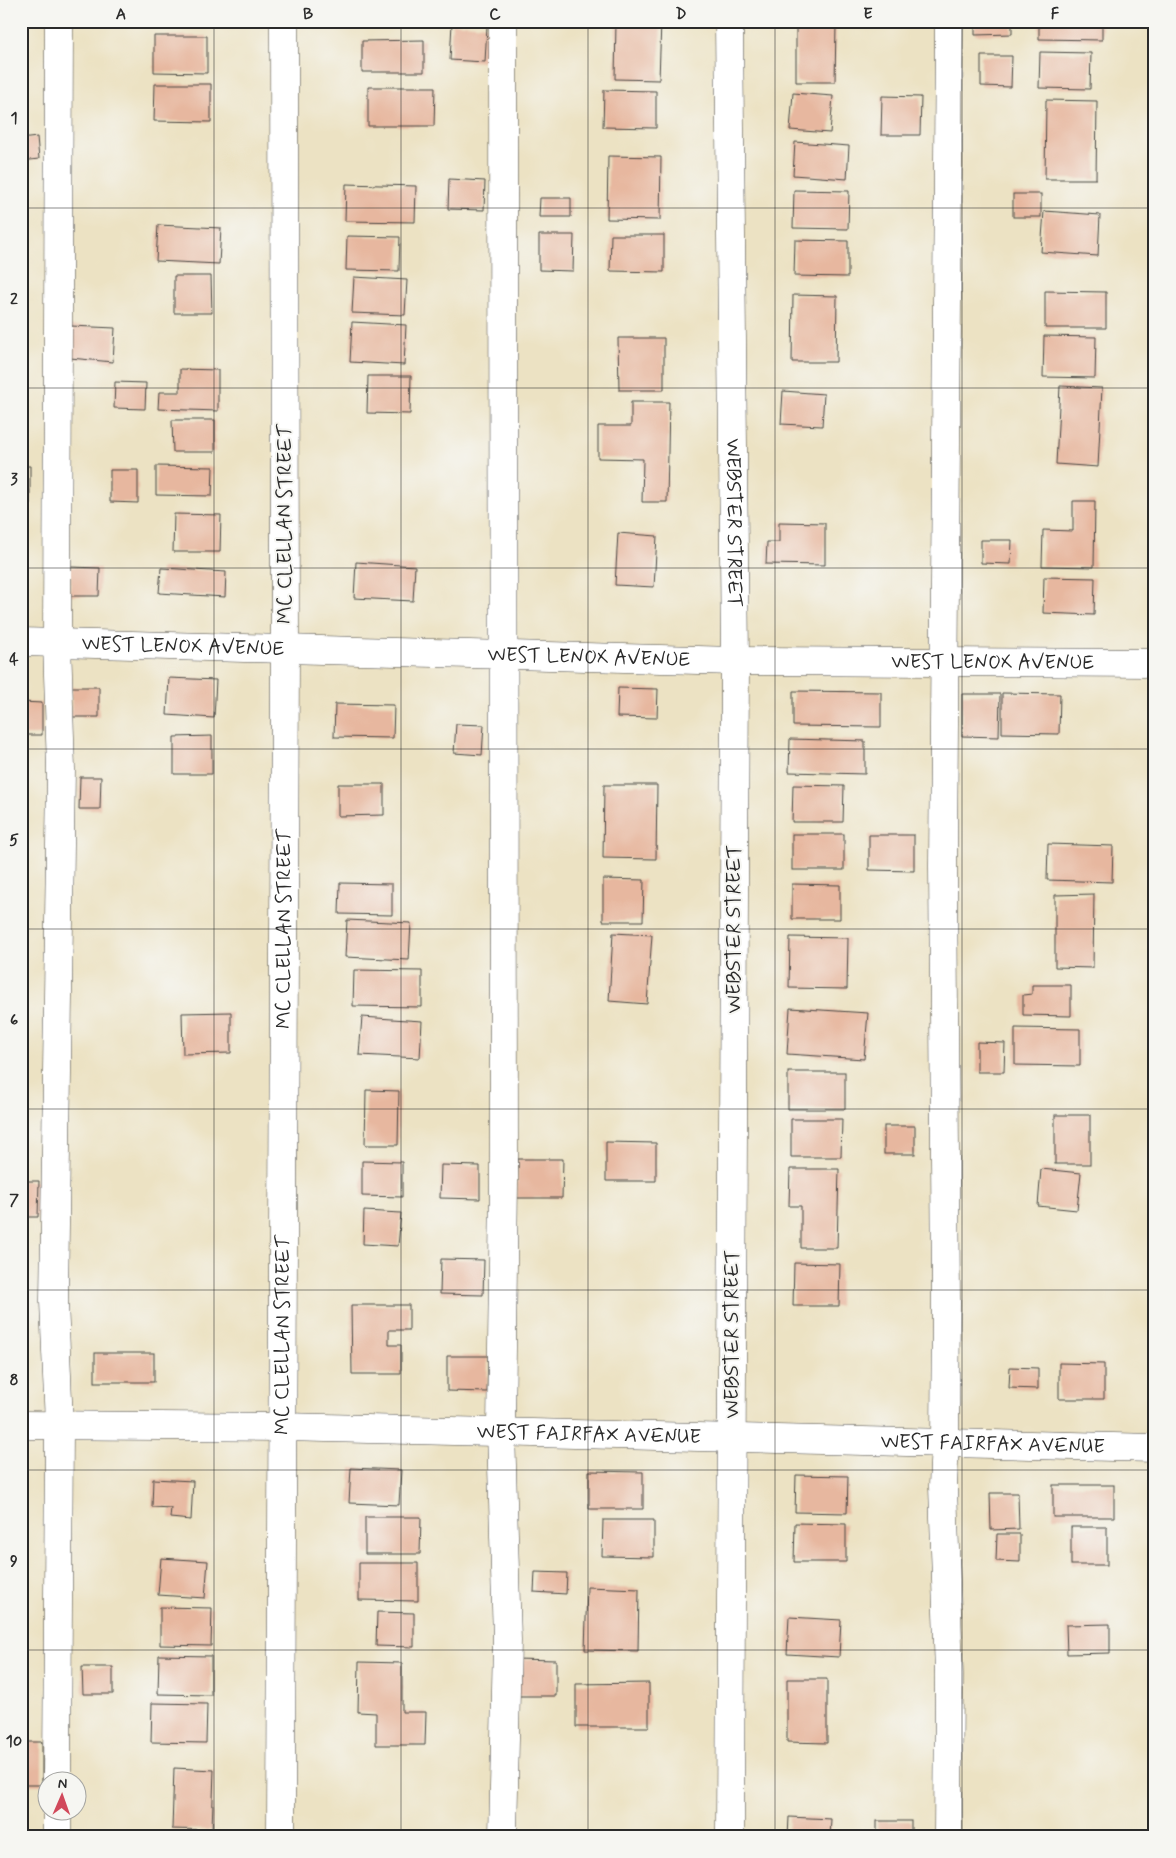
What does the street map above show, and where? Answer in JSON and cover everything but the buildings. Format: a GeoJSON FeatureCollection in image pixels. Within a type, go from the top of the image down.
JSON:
{"type":"FeatureCollection","features":[{"type":"Feature","properties":{"kind":"street"},"geometry":{"type":"LineString","coordinates":[[57,1770],[59,1425],[54,1302],[61,769],[57,643],[59,21]]}},
{"type":"Feature","properties":{"kind":"street","name":"MC CLELLAN STREET"},"geometry":{"type":"LineString","coordinates":[[281,1837],[285,649],[284,21]]}},
{"type":"Feature","properties":{"kind":"street"},"geometry":{"type":"LineString","coordinates":[[503,21],[504,1180],[501,1431],[506,1640],[503,1837]]}},
{"type":"Feature","properties":{"kind":"street","name":"WEBSTER STREET"},"geometry":{"type":"LineString","coordinates":[[729,21],[735,661],[730,1837]]}},
{"type":"Feature","properties":{"kind":"street"},"geometry":{"type":"LineString","coordinates":[[948,1837],[949,1674],[944,1486],[942,866],[946,662],[944,569],[950,21]]}},
{"type":"Feature","properties":{"kind":"street","name":"WEST LENOX AVENUE"},"geometry":{"type":"LineString","coordinates":[[21,642],[735,661],[1155,663]]}},
{"type":"Feature","properties":{"kind":"street","name":"WEST FAIRFAX AVENUE"},"geometry":{"type":"LineString","coordinates":[[21,1425],[501,1431],[1155,1448]]}},
{"type":"Feature","properties":{"kind":"street"},"geometry":{"type":"LineString","coordinates":[[57,1820],[57,1837]]}}]}
